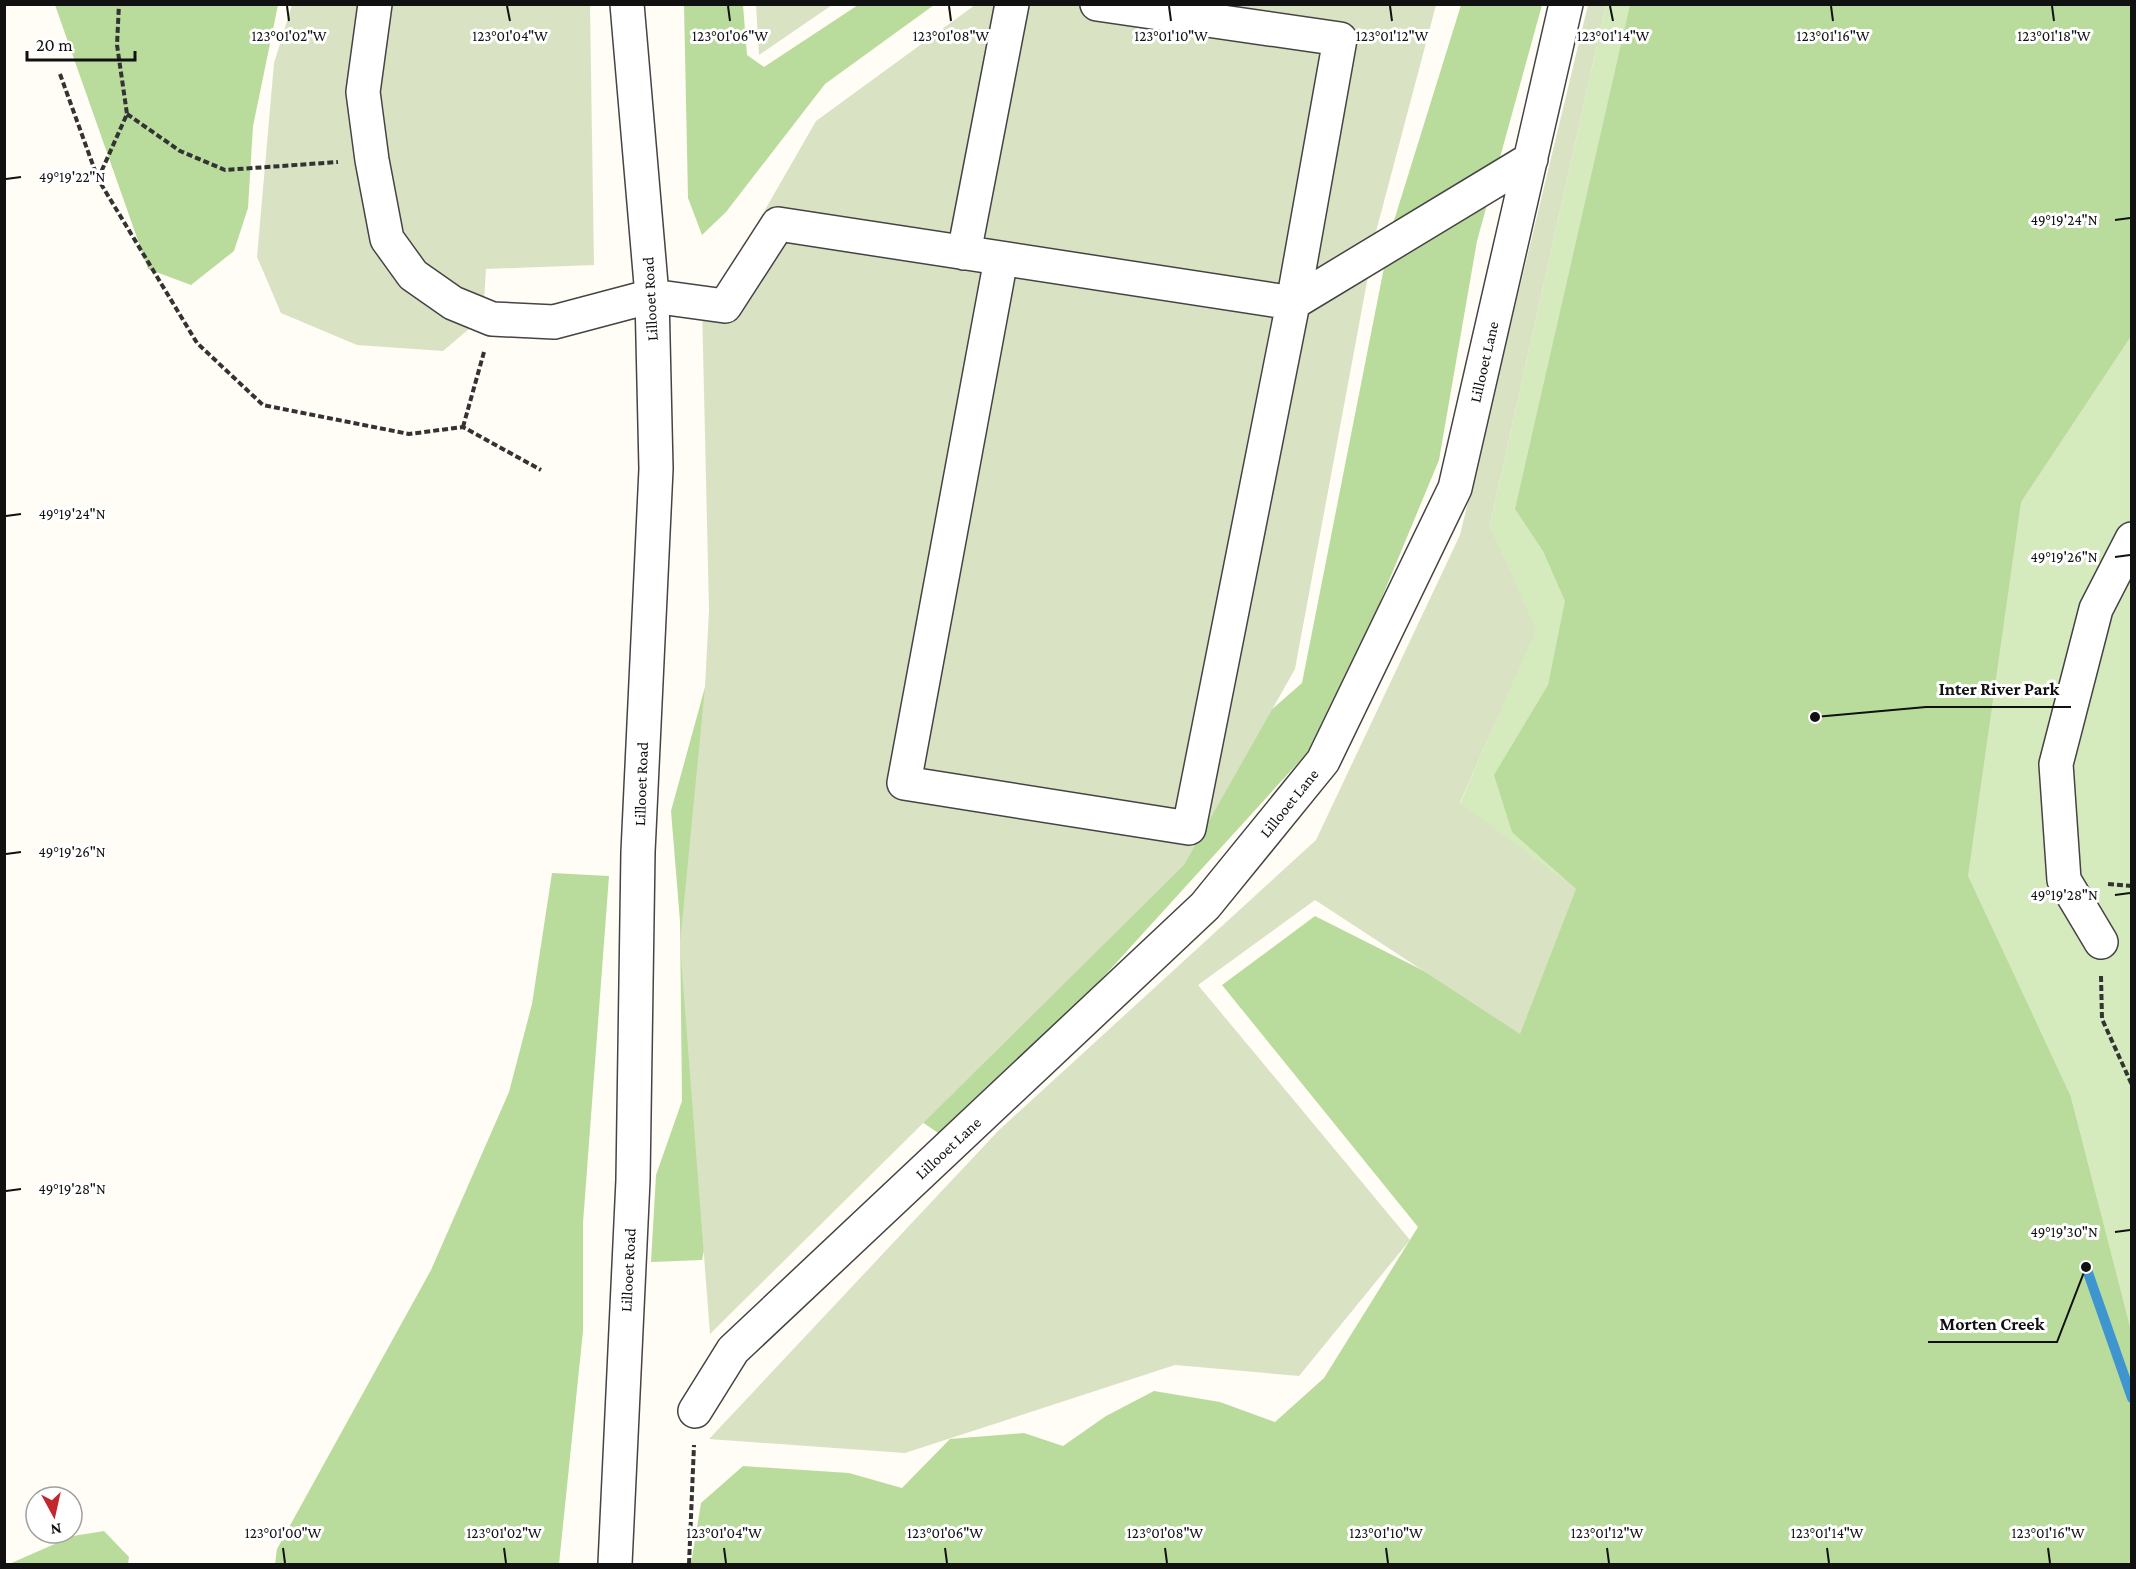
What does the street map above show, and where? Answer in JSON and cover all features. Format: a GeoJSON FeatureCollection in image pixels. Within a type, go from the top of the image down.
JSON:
{"type":"FeatureCollection","features":[{"type":"Feature","properties":{"kind":"street"},"geometry":{"type":"LineString","coordinates":[[375,4],[363,92],[372,160],[387,239],[413,275],[453,303],[492,320],[554,322],[651,296],[725,306],[778,224],[1293,303],[1531,159]]}},
{"type":"Feature","properties":{"kind":"street","name":"Lillooet Road"},"geometry":{"type":"LineString","coordinates":[[615,1564],[633,1180],[638,852],[656,469],[651,296],[627,4]]}},
{"type":"Feature","properties":{"kind":"street"},"geometry":{"type":"LineString","coordinates":[[964,253],[1012,4]]}},
{"type":"Feature","properties":{"kind":"street"},"geometry":{"type":"LineString","coordinates":[[1000,259],[904,783],[1189,828],[1293,303],[1340,39],[1097,4]]}},
{"type":"Feature","properties":{"kind":"street","name":"Lillooet Lane"},"geometry":{"type":"LineString","coordinates":[[695,1411],[733,1350],[1205,906],[1323,761],[1455,488],[1566,4]]}},
{"type":"Feature","properties":{"kind":"street"},"geometry":{"type":"LineString","coordinates":[[2101,942],[2064,880],[2056,764],[2096,609],[2132,539]]}},
{"type":"Feature","properties":{"kind":"path"},"geometry":{"type":"LineString","coordinates":[[98,179],[127,114],[117,45],[119,4]]}},
{"type":"Feature","properties":{"kind":"path"},"geometry":{"type":"LineString","coordinates":[[60,74],[98,179],[197,343],[263,405],[409,434],[464,427],[541,470]]}},
{"type":"Feature","properties":{"kind":"path"},"geometry":{"type":"LineString","coordinates":[[127,114],[180,151],[225,170],[372,160]]}},
{"type":"Feature","properties":{"kind":"path"},"geometry":{"type":"LineString","coordinates":[[464,427],[492,320]]}},
{"type":"Feature","properties":{"kind":"path"},"geometry":{"type":"LineString","coordinates":[[2101,942],[2102,1020],[2132,1085]]}},
{"type":"Feature","properties":{"kind":"path"},"geometry":{"type":"LineString","coordinates":[[689,1564],[695,1411]]}},
{"type":"Feature","properties":{"kind":"green space"},"geometry":{"type":"Polygon","coordinates":[[[756,4],[832,5],[759,55],[756,4]]]}},
{"type":"Feature","properties":{"kind":"green space"},"geometry":{"type":"Polygon","coordinates":[[[55,5],[278,5],[253,126],[248,208],[234,251],[191,285],[148,269],[55,5]]]}},
{"type":"Feature","properties":{"kind":"green space"},"geometry":{"type":"Polygon","coordinates":[[[292,5],[590,5],[594,265],[486,269],[483,317],[443,351],[357,345],[281,313],[257,257],[274,63],[292,5]]]}},
{"type":"Feature","properties":{"kind":"green space"},"geometry":{"type":"Polygon","coordinates":[[[684,5],[743,5],[747,55],[764,67],[858,5],[934,5],[825,84],[726,212],[702,235],[688,198],[684,5]]]}},
{"type":"Feature","properties":{"kind":"green space"},"geometry":{"type":"Polygon","coordinates":[[[975,5],[1436,5],[1377,228],[1295,669],[1184,865],[710,1334],[680,944],[705,687],[709,610],[702,305],[744,307],[751,234],[816,121],[975,5]]]}},
{"type":"Feature","properties":{"kind":"green space"},"geometry":{"type":"Polygon","coordinates":[[[1461,5],[1542,5],[1477,241],[1439,460],[1378,607],[1316,743],[1057,1028],[947,1139],[909,1113],[709,1226],[702,1260],[651,1262],[656,1175],[682,1101],[680,921],[671,811],[705,687],[714,636],[1222,753],[1302,683],[1392,227],[1461,5]]]}},
{"type":"Feature","properties":{"kind":"green space"},"geometry":{"type":"Polygon","coordinates":[[[1588,5],[1606,5],[1490,525],[1536,630],[1460,803],[1576,889],[1520,1034],[1315,900],[1198,985],[1410,1240],[1299,1376],[1175,1365],[905,1453],[709,1439],[999,1130],[1316,840],[1460,535],[1588,5]]]}},
{"type":"Feature","properties":{"kind":"green space"},"geometry":{"type":"Polygon","coordinates":[[[1606,5],[2131,5],[2131,1330],[2071,1097],[1520,1034],[1460,804],[1535,630],[1490,525],[1606,5]]]}},
{"type":"Feature","properties":{"kind":"green space"},"geometry":{"type":"Polygon","coordinates":[[[1630,5],[2131,5],[2131,336],[2021,502],[1968,876],[2071,1097],[2131,1330],[2131,1564],[691,1564],[701,1503],[743,1466],[849,1473],[902,1488],[950,1439],[1024,1433],[1063,1446],[1106,1416],[1154,1391],[1220,1402],[1275,1422],[1324,1378],[1418,1227],[1222,985],[1315,916],[1428,973],[1576,889],[1512,832],[1494,775],[1548,685],[1565,601],[1543,551],[1515,509],[1630,5]]]}},
{"type":"Feature","properties":{"kind":"green space"},"geometry":{"type":"Polygon","coordinates":[[[552,873],[609,876],[583,1223],[583,1331],[559,1564],[275,1564],[277,1549],[431,1270],[509,1092],[532,1004],[552,873]]]}},
{"type":"Feature","properties":{"kind":"green space"},"geometry":{"type":"Polygon","coordinates":[[[104,1531],[129,1557],[128,1564],[9,1564],[52,1545],[84,1545],[84,1534],[104,1531]]]}},
{"type":"Feature","properties":{"kind":"waterway"},"geometry":{"type":"LineString","coordinates":[[2086,1267],[2132,1398]]}},
{"type":"Feature","properties":{"kind":"place","name":"Inter River Park"},"geometry":{"type":"Point","coordinates":[1815,717]}},
{"type":"Feature","properties":{"kind":"place","name":"Morten Creek"},"geometry":{"type":"Point","coordinates":[2086,1267]}}]}
